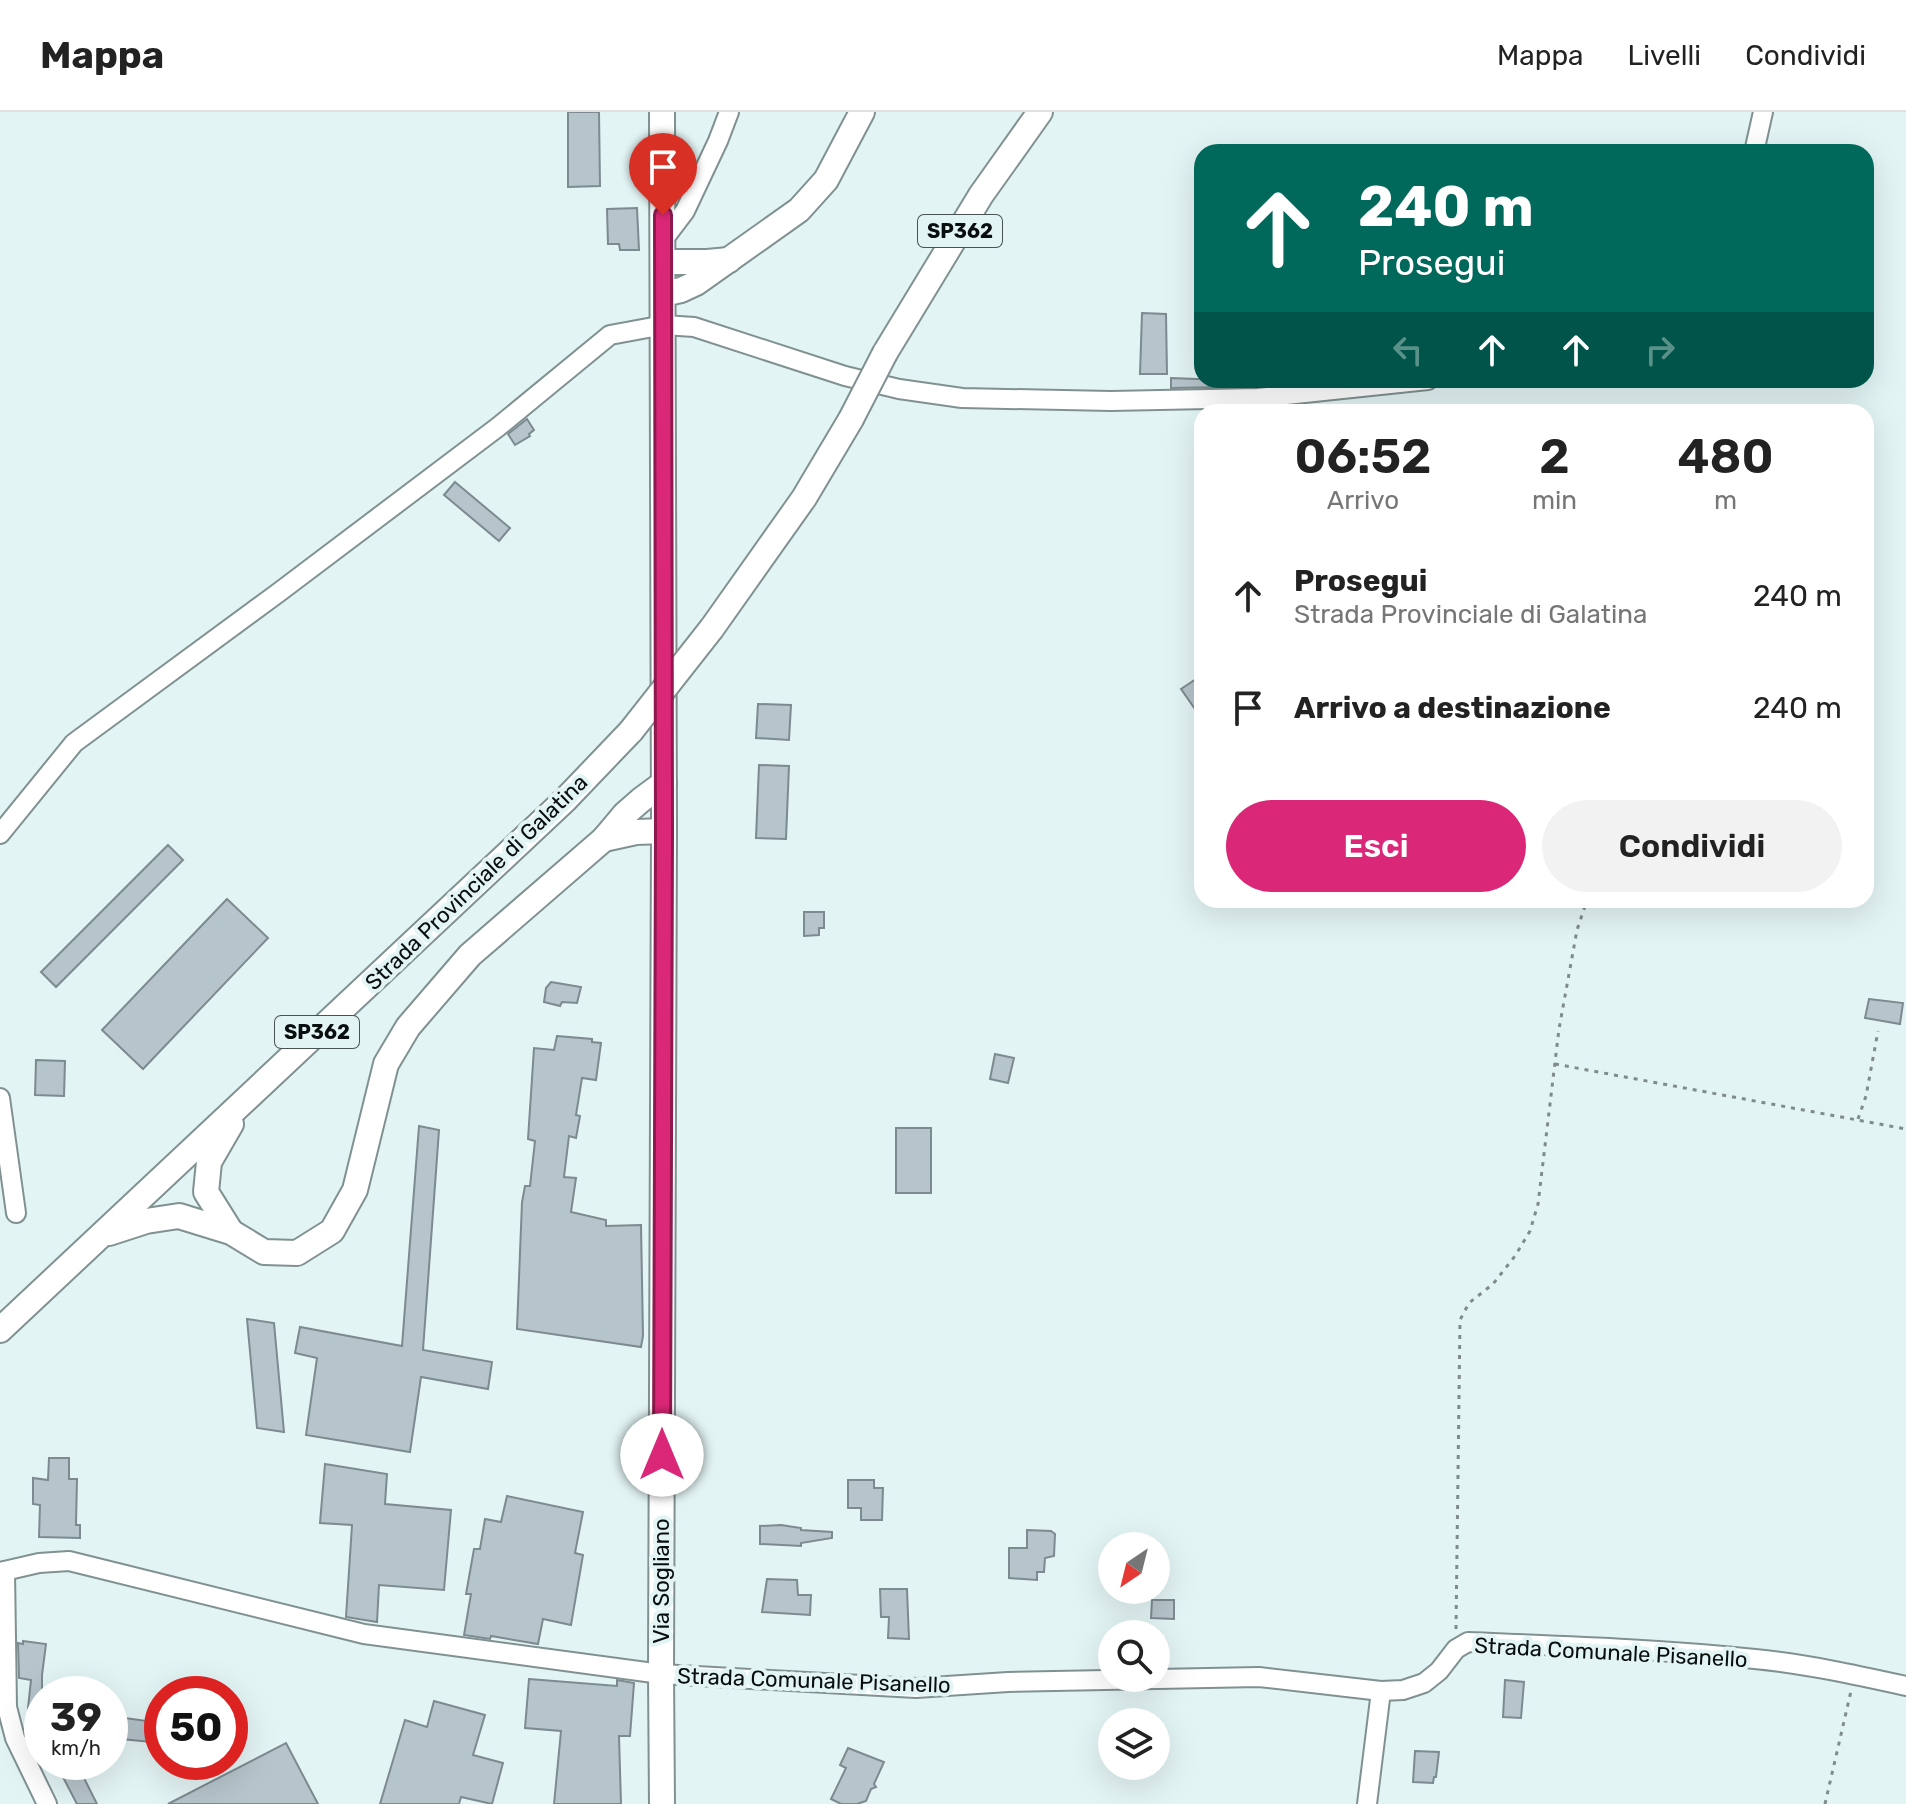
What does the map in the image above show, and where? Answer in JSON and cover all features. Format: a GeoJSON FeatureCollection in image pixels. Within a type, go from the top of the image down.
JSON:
{"type":"FeatureCollection","features":[{"type":"Feature","properties":{"kind":"main road"},"geometry":{"type":"LineString","coordinates":[[604,839],[636,832],[664,831],[662,112]]}},
{"type":"Feature","properties":{"kind":"main road"},"geometry":{"type":"LineString","coordinates":[[663,294],[696,283],[799,210],[826,180],[862,112]]}},
{"type":"Feature","properties":{"kind":"main road","name":"Strada Provinciale di Galatina"},"geometry":{"type":"LineString","coordinates":[[0,1330],[565,800],[631,731],[712,628],[804,498],[851,419],[885,353],[981,195],[1040,112]]}},
{"type":"Feature","properties":{"kind":"main road"},"geometry":{"type":"LineString","coordinates":[[663,251],[683,261],[729,260]]}},
{"type":"Feature","properties":{"kind":"main road"},"geometry":{"type":"LineString","coordinates":[[102,1235],[146,1221],[179,1216],[231,1232],[264,1252],[297,1253],[332,1231],[355,1190],[386,1064],[408,1027],[470,955],[604,839],[625,814],[664,783]]}},
{"type":"Feature","properties":{"kind":"main road","name":"Via Sogliano"},"geometry":{"type":"LineString","coordinates":[[662,1804],[664,831]]}},
{"type":"Feature","properties":{"kind":"main road"},"geometry":{"type":"LineString","coordinates":[[231,1232],[206,1192],[209,1162],[244,1101]]}},
{"type":"Feature","properties":{"kind":"street"},"geometry":{"type":"LineString","coordinates":[[663,251],[685,211],[729,112]]}},
{"type":"Feature","properties":{"kind":"street"},"geometry":{"type":"LineString","coordinates":[[1756,144],[1763,112]]}},
{"type":"Feature","properties":{"kind":"street"},"geometry":{"type":"LineString","coordinates":[[0,834],[74,743],[498,427],[610,335],[664,325],[694,327],[845,376],[899,389],[962,398],[1111,401],[1258,398],[1352,388]]}},
{"type":"Feature","properties":{"kind":"street"},"geometry":{"type":"LineString","coordinates":[[0,1098],[16,1213]]}},
{"type":"Feature","properties":{"kind":"street","name":"Strada Comunale Pisanello"},"geometry":{"type":"LineString","coordinates":[[2,1572],[39,1563],[69,1561],[364,1634],[661,1674],[916,1688],[1008,1682],[1259,1677],[1381,1691],[1403,1690],[1424,1683],[1439,1671],[1456,1649],[1468,1642],[1647,1650],[1757,1659],[1906,1686]]}},
{"type":"Feature","properties":{"kind":"street"},"geometry":{"type":"LineString","coordinates":[[2,1572],[7,1707],[15,1738],[47,1804]]}},
{"type":"Feature","properties":{"kind":"street"},"geometry":{"type":"LineString","coordinates":[[1367,1804],[1381,1691]]}},
{"type":"Feature","properties":{"kind":"path"},"geometry":{"type":"LineString","coordinates":[[1456,1649],[1460,1320],[1469,1303],[1493,1284],[1530,1231],[1538,1204],[1559,1029],[1577,930],[1584,908]]}},
{"type":"Feature","properties":{"kind":"path"},"geometry":{"type":"LineString","coordinates":[[1858,1119],[1866,1096],[1878,1031]]}},
{"type":"Feature","properties":{"kind":"path"},"geometry":{"type":"LineString","coordinates":[[1555,1064],[1906,1129]]}},
{"type":"Feature","properties":{"kind":"path"},"geometry":{"type":"LineString","coordinates":[[1825,1804],[1855,1675]]}},
{"type":"Feature","properties":{"kind":"building"},"geometry":{"type":"Polygon","coordinates":[[[568,112],[599,112],[600,186],[568,187],[568,112]]]}},
{"type":"Feature","properties":{"kind":"building"},"geometry":{"type":"Polygon","coordinates":[[[637,208],[639,250],[620,250],[619,244],[608,244],[607,209],[637,208]]]}},
{"type":"Feature","properties":{"kind":"building"},"geometry":{"type":"Polygon","coordinates":[[[1142,313],[1166,314],[1167,374],[1140,374],[1142,313]]]}},
{"type":"Feature","properties":{"kind":"building"},"geometry":{"type":"Polygon","coordinates":[[[1171,378],[1194,379],[1194,388],[1171,388],[1171,378]]]}},
{"type":"Feature","properties":{"kind":"building"},"geometry":{"type":"Polygon","coordinates":[[[527,419],[534,430],[515,445],[508,434],[527,419]]]}},
{"type":"Feature","properties":{"kind":"building"},"geometry":{"type":"Polygon","coordinates":[[[455,482],[510,528],[499,541],[444,495],[455,482]]]}},
{"type":"Feature","properties":{"kind":"building"},"geometry":{"type":"Polygon","coordinates":[[[1194,680],[1194,708],[1181,689],[1194,680]]]}},
{"type":"Feature","properties":{"kind":"building"},"geometry":{"type":"Polygon","coordinates":[[[758,704],[791,705],[789,740],[756,738],[758,704]]]}},
{"type":"Feature","properties":{"kind":"building"},"geometry":{"type":"Polygon","coordinates":[[[759,765],[789,766],[786,839],[756,838],[759,765]]]}},
{"type":"Feature","properties":{"kind":"building"},"geometry":{"type":"Polygon","coordinates":[[[168,845],[183,860],[56,987],[41,972],[168,845]]]}},
{"type":"Feature","properties":{"kind":"building"},"geometry":{"type":"Polygon","coordinates":[[[227,899],[268,938],[143,1069],[102,1030],[227,899]]]}},
{"type":"Feature","properties":{"kind":"building"},"geometry":{"type":"Polygon","coordinates":[[[804,912],[824,912],[824,928],[819,928],[819,935],[804,936],[804,912]]]}},
{"type":"Feature","properties":{"kind":"building"},"geometry":{"type":"Polygon","coordinates":[[[551,982],[581,987],[577,1003],[562,1002],[560,1006],[544,1002],[546,988],[551,982]]]}},
{"type":"Feature","properties":{"kind":"building"},"geometry":{"type":"Polygon","coordinates":[[[1869,999],[1903,1003],[1900,1024],[1865,1018],[1869,999]]]}},
{"type":"Feature","properties":{"kind":"building"},"geometry":{"type":"Polygon","coordinates":[[[557,1036],[592,1039],[592,1042],[601,1043],[596,1080],[582,1078],[576,1138],[569,1136],[564,1177],[576,1178],[571,1212],[606,1220],[606,1226],[641,1225],[641,1347],[517,1329],[522,1202],[525,1186],[530,1186],[535,1141],[528,1139],[534,1048],[554,1050],[557,1036]]]}},
{"type":"Feature","properties":{"kind":"building"},"geometry":{"type":"Polygon","coordinates":[[[995,1054],[1014,1058],[1008,1083],[990,1079],[995,1054]]]}},
{"type":"Feature","properties":{"kind":"building"},"geometry":{"type":"Polygon","coordinates":[[[36,1060],[65,1061],[64,1096],[35,1095],[36,1060]]]}},
{"type":"Feature","properties":{"kind":"building"},"geometry":{"type":"Polygon","coordinates":[[[419,1126],[439,1130],[423,1350],[492,1362],[488,1389],[421,1377],[410,1452],[306,1435],[317,1358],[295,1353],[300,1327],[402,1346],[419,1126]]]}},
{"type":"Feature","properties":{"kind":"building"},"geometry":{"type":"Polygon","coordinates":[[[896,1128],[931,1128],[931,1193],[896,1193],[896,1128]]]}},
{"type":"Feature","properties":{"kind":"building"},"geometry":{"type":"Polygon","coordinates":[[[247,1319],[274,1323],[284,1432],[257,1428],[247,1319]]]}},
{"type":"Feature","properties":{"kind":"building"},"geometry":{"type":"Polygon","coordinates":[[[49,1458],[69,1458],[69,1479],[77,1479],[76,1525],[80,1525],[80,1538],[39,1537],[40,1505],[33,1504],[33,1478],[48,1480],[49,1458]]]}},
{"type":"Feature","properties":{"kind":"building"},"geometry":{"type":"Polygon","coordinates":[[[325,1464],[387,1474],[385,1504],[451,1510],[444,1590],[379,1585],[377,1622],[346,1617],[352,1525],[320,1523],[325,1464]]]}},
{"type":"Feature","properties":{"kind":"building"},"geometry":{"type":"Polygon","coordinates":[[[848,1480],[874,1480],[874,1488],[883,1488],[882,1520],[861,1520],[861,1508],[848,1508],[848,1480]]]}},
{"type":"Feature","properties":{"kind":"building"},"geometry":{"type":"Polygon","coordinates":[[[507,1496],[583,1512],[575,1553],[583,1555],[571,1625],[543,1619],[538,1644],[464,1635],[471,1594],[466,1594],[474,1549],[480,1549],[485,1519],[501,1522],[507,1496]]]}},
{"type":"Feature","properties":{"kind":"building"},"geometry":{"type":"Polygon","coordinates":[[[781,1525],[832,1532],[832,1538],[801,1543],[801,1546],[760,1544],[760,1526],[781,1525]]]}},
{"type":"Feature","properties":{"kind":"building"},"geometry":{"type":"Polygon","coordinates":[[[1027,1530],[1051,1531],[1055,1534],[1054,1556],[1045,1558],[1044,1572],[1037,1572],[1037,1580],[1009,1578],[1009,1548],[1027,1548],[1027,1530]]]}},
{"type":"Feature","properties":{"kind":"building"},"geometry":{"type":"Polygon","coordinates":[[[767,1579],[797,1580],[798,1595],[811,1595],[810,1615],[762,1612],[767,1579]]]}},
{"type":"Feature","properties":{"kind":"building"},"geometry":{"type":"Polygon","coordinates":[[[880,1589],[907,1589],[909,1639],[888,1638],[889,1617],[881,1617],[880,1589]]]}},
{"type":"Feature","properties":{"kind":"building"},"geometry":{"type":"Polygon","coordinates":[[[1170,1600],[1174,1600],[1174,1619],[1151,1618],[1152,1604],[1170,1604],[1170,1600]]]}},
{"type":"Feature","properties":{"kind":"building"},"geometry":{"type":"Polygon","coordinates":[[[23,1641],[46,1644],[42,1676],[19,1678],[18,1643],[23,1644],[23,1641]]]}},
{"type":"Feature","properties":{"kind":"building"},"geometry":{"type":"Polygon","coordinates":[[[529,1679],[617,1686],[617,1680],[634,1683],[630,1736],[619,1736],[621,1804],[554,1804],[561,1731],[525,1728],[529,1679]]]}},
{"type":"Feature","properties":{"kind":"building"},"geometry":{"type":"Polygon","coordinates":[[[1505,1680],[1524,1682],[1521,1718],[1503,1717],[1505,1680]]]}},
{"type":"Feature","properties":{"kind":"building"},"geometry":{"type":"Polygon","coordinates":[[[434,1701],[485,1715],[473,1755],[503,1763],[492,1804],[461,1797],[459,1804],[380,1804],[405,1720],[427,1727],[434,1701]]]}},
{"type":"Feature","properties":{"kind":"building"},"geometry":{"type":"Polygon","coordinates":[[[128,1718],[144,1721],[144,1741],[128,1740],[128,1718]]]}},
{"type":"Feature","properties":{"kind":"building"},"geometry":{"type":"Polygon","coordinates":[[[286,1743],[318,1804],[168,1804],[214,1780],[248,1780],[248,1763],[286,1743]]]}},
{"type":"Feature","properties":{"kind":"building"},"geometry":{"type":"Polygon","coordinates":[[[848,1748],[884,1762],[874,1784],[876,1787],[871,1789],[866,1801],[857,1804],[841,1804],[831,1799],[846,1768],[840,1765],[848,1748]]]}},
{"type":"Feature","properties":{"kind":"building"},"geometry":{"type":"Polygon","coordinates":[[[1415,1751],[1439,1752],[1433,1783],[1413,1782],[1415,1751]]]}},
{"type":"Feature","properties":{"kind":"building"},"geometry":{"type":"Polygon","coordinates":[[[64,1780],[85,1780],[97,1804],[77,1804],[64,1780]]]}},
{"type":"Feature","properties":{"kind":"route"},"geometry":{"type":"LineString","coordinates":[[662,1455],[663,215]]}}]}
